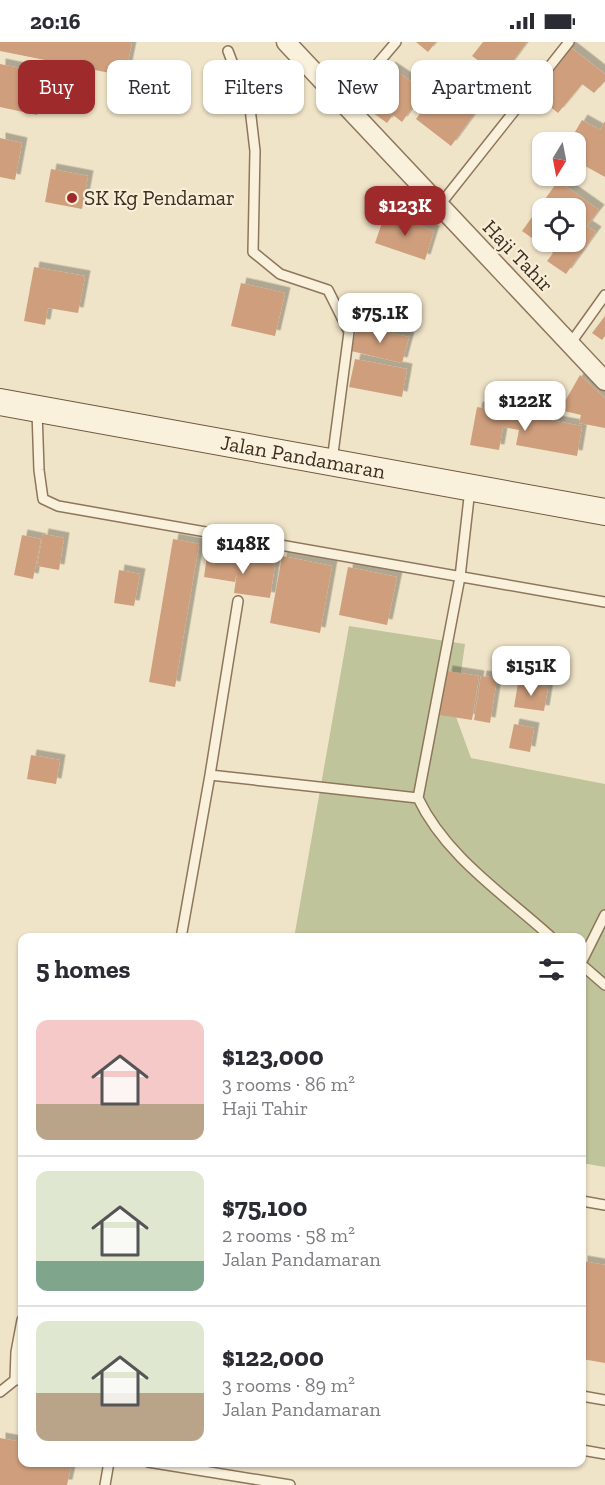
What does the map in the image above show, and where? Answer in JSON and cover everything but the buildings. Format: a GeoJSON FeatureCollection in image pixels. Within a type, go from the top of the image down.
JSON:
{"type":"FeatureCollection","features":[{"type":"Feature","properties":{"kind":"main road","name":"Jalan Pandamaran"},"geometry":{"type":"LineString","coordinates":[[0,402],[605,513]]}},
{"type":"Feature","properties":{"kind":"street","name":"Haji Tahir"},"geometry":{"type":"LineString","coordinates":[[286,42],[316,74]]}},
{"type":"Feature","properties":{"kind":"street","name":"Haji Tahir"},"geometry":{"type":"LineString","coordinates":[[354,114],[605,381]]}},
{"type":"Feature","properties":{"kind":"lane"},"geometry":{"type":"LineString","coordinates":[[381,60],[396,42]]}},
{"type":"Feature","properties":{"kind":"lane"},"geometry":{"type":"LineString","coordinates":[[439,206],[569,42]]}},
{"type":"Feature","properties":{"kind":"lane"},"geometry":{"type":"LineString","coordinates":[[228,51],[250,108],[255,151],[253,252],[280,274],[328,290],[349,332],[332,463]]}},
{"type":"Feature","properties":{"kind":"lane"},"geometry":{"type":"LineString","coordinates":[[570,344],[605,295]]}},
{"type":"Feature","properties":{"kind":"lane"},"geometry":{"type":"LineString","coordinates":[[36,408],[43,499],[58,506],[605,602]]}},
{"type":"Feature","properties":{"kind":"lane"},"geometry":{"type":"LineString","coordinates":[[470,489],[460,577],[418,798],[427,817],[441,836],[471,867],[546,933]]}},
{"type":"Feature","properties":{"kind":"lane"},"geometry":{"type":"LineString","coordinates":[[182,933],[238,602]]}},
{"type":"Feature","properties":{"kind":"lane"},"geometry":{"type":"LineString","coordinates":[[210,775],[418,798]]}},
{"type":"Feature","properties":{"kind":"lane"},"geometry":{"type":"LineString","coordinates":[[586,955],[605,915]]}},
{"type":"Feature","properties":{"kind":"lane"},"geometry":{"type":"LineString","coordinates":[[586,967],[605,985]]}},
{"type":"Feature","properties":{"kind":"lane"},"geometry":{"type":"LineString","coordinates":[[586,1202],[605,1205]]}},
{"type":"Feature","properties":{"kind":"lane"},"geometry":{"type":"LineString","coordinates":[[18,1341],[16,1352],[18,1371]]}},
{"type":"Feature","properties":{"kind":"lane"},"geometry":{"type":"LineString","coordinates":[[0,1392],[18,1381]]}},
{"type":"Feature","properties":{"kind":"lane"},"geometry":{"type":"LineString","coordinates":[[586,1397],[605,1400]]}},
{"type":"Feature","properties":{"kind":"lane"},"geometry":{"type":"LineString","coordinates":[[586,1451],[605,1454]]}},
{"type":"Feature","properties":{"kind":"lane"},"geometry":{"type":"LineString","coordinates":[[105,1485],[108,1467]]}},
{"type":"Feature","properties":{"kind":"lane"},"geometry":{"type":"LineString","coordinates":[[179,1467],[290,1485]]}},
{"type":"Feature","properties":{"kind":"green space"},"geometry":{"type":"Polygon","coordinates":[[[349,626],[465,644],[455,714],[471,758],[605,784],[605,1167],[586,1164],[586,933],[295,933],[349,626]]]}},
{"type":"Feature","properties":{"kind":"place","name":"SK Kg Pendamar"},"geometry":{"type":"Point","coordinates":[72,198]}}]}
